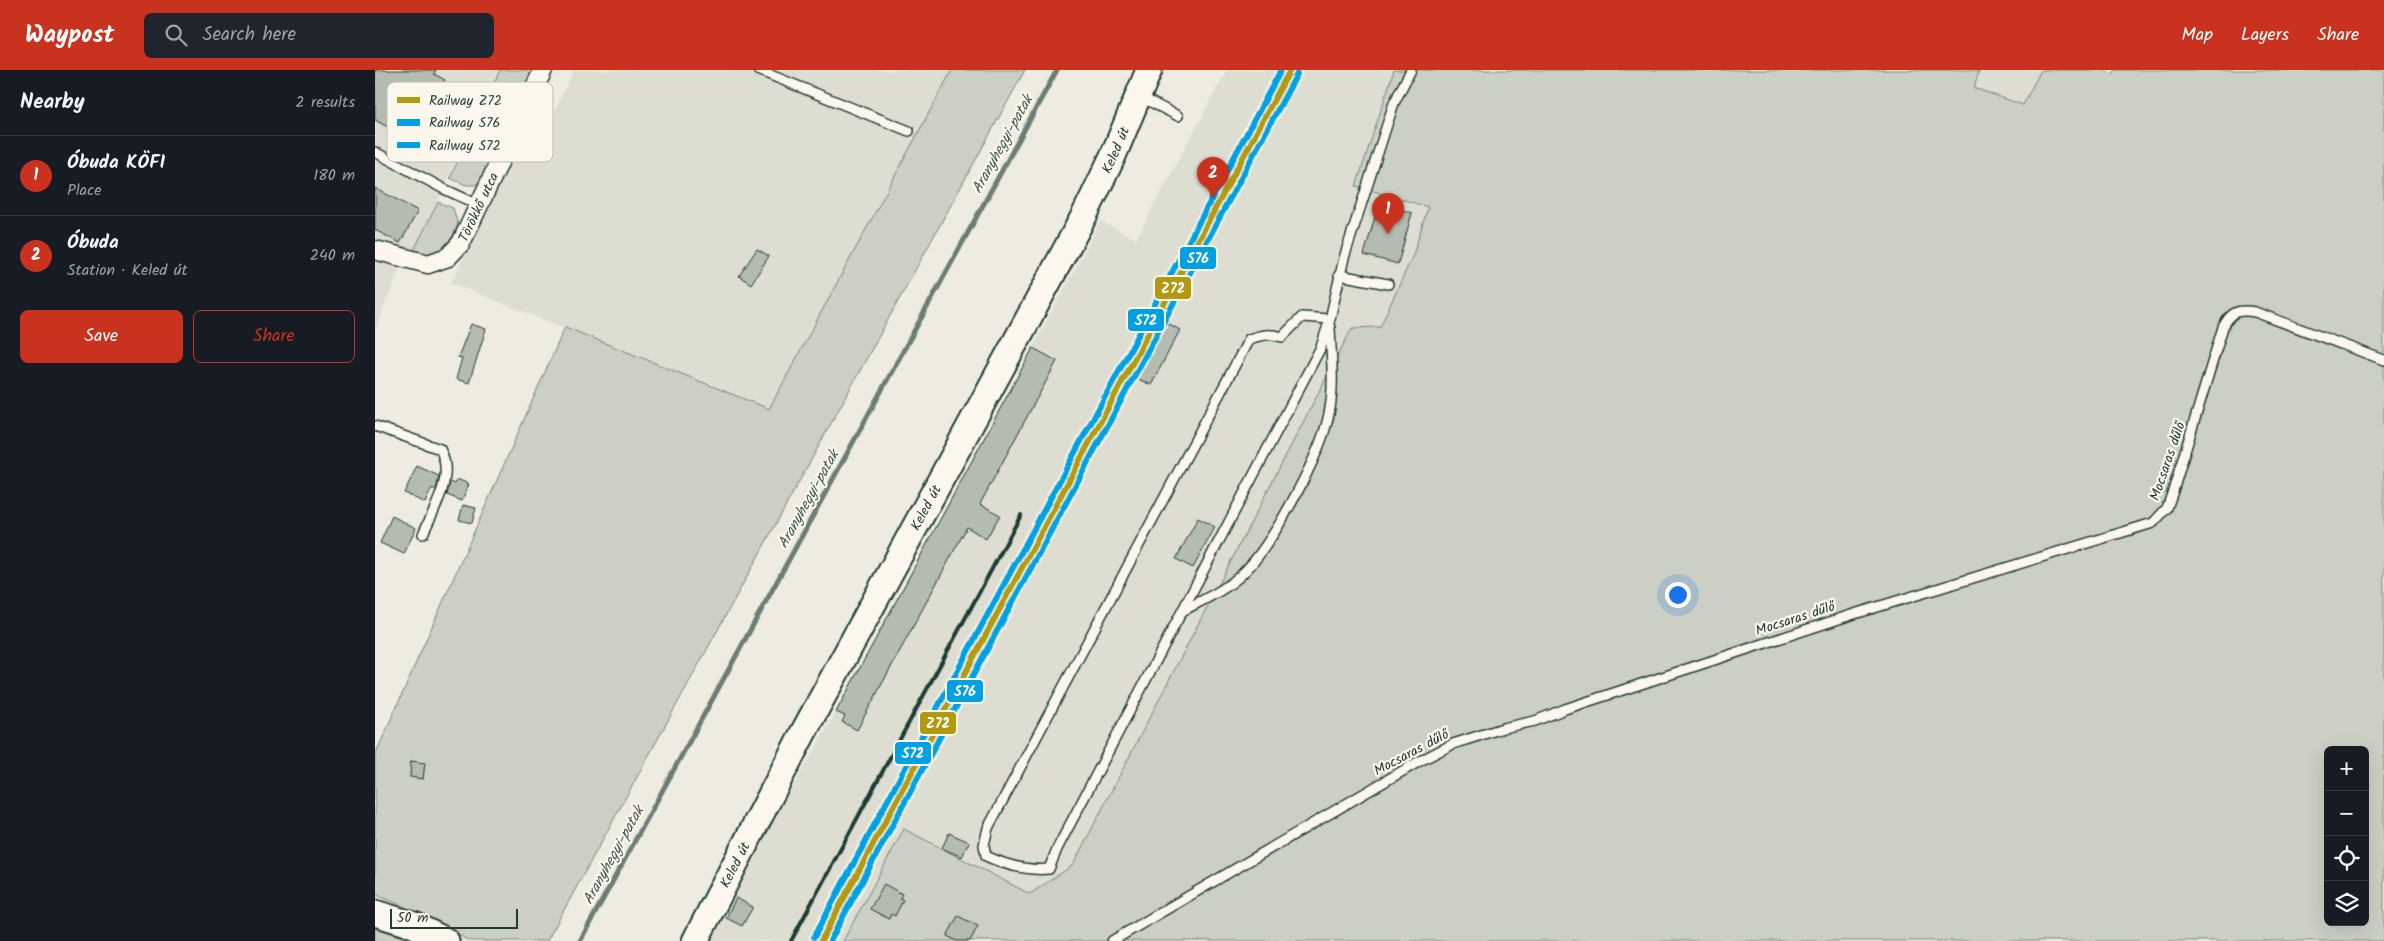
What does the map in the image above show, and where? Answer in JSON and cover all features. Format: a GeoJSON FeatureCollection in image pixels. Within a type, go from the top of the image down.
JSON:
{"type":"FeatureCollection","features":[{"type":"Feature","properties":{"kind":"street","name":"Törökkő utca"},"geometry":{"type":"LineString","coordinates":[[537,82],[543,70]]}},
{"type":"Feature","properties":{"kind":"street","name":"Keled út"},"geometry":{"type":"LineString","coordinates":[[695,941],[803,733],[1084,216],[1149,70]]}},
{"type":"Feature","properties":{"kind":"street","name":"Törökkő utca"},"geometry":{"type":"LineString","coordinates":[[375,250],[417,262],[437,262],[448,257],[461,243],[499,162]]}},
{"type":"Feature","properties":{"kind":"street"},"geometry":{"type":"LineString","coordinates":[[375,912],[414,926],[446,941]]}},
{"type":"Feature","properties":{"kind":"lane"},"geometry":{"type":"LineString","coordinates":[[758,70],[909,131]]}},
{"type":"Feature","properties":{"kind":"lane"},"geometry":{"type":"LineString","coordinates":[[1330,319],[1302,317],[1282,337],[1272,334],[1260,335],[1249,340],[988,828],[984,844],[986,856],[1003,864],[1026,869],[1049,869],[1057,849],[1318,353],[1330,319],[1339,275],[1394,103],[1411,70]]}},
{"type":"Feature","properties":{"kind":"lane"},"geometry":{"type":"LineString","coordinates":[[1139,96],[1178,116]]}},
{"type":"Feature","properties":{"kind":"lane"},"geometry":{"type":"LineString","coordinates":[[375,152],[387,158]]}},
{"type":"Feature","properties":{"kind":"lane"},"geometry":{"type":"LineString","coordinates":[[394,162],[479,205]]}},
{"type":"Feature","properties":{"kind":"lane"},"geometry":{"type":"LineString","coordinates":[[1339,275],[1388,284]]}},
{"type":"Feature","properties":{"kind":"lane","name":"Mocsaras dűlő"},"geometry":{"type":"LineString","coordinates":[[1112,941],[1418,762],[1453,744],[1503,728],[1535,722],[1565,709],[1851,614],[2153,523],[2167,508],[2204,395],[2223,327],[2234,312],[2242,309],[2255,312],[2384,360]]}},
{"type":"Feature","properties":{"kind":"lane"},"geometry":{"type":"LineString","coordinates":[[1182,611],[1228,586],[1259,557],[1274,534],[1300,483],[1322,437],[1329,415],[1333,370],[1330,319]]}},
{"type":"Feature","properties":{"kind":"lane"},"geometry":{"type":"LineString","coordinates":[[375,426],[440,448],[446,459],[447,477],[423,534]]}},
{"type":"Feature","properties":{"kind":"shaded area"},"geometry":{"type":"Polygon","coordinates":[[[375,70],[500,70],[494,82],[387,82],[387,162],[456,162],[414,250],[406,254],[375,244],[375,70]]]}},
{"type":"Feature","properties":{"kind":"shaded area"},"geometry":{"type":"Polygon","coordinates":[[[500,70],[534,70],[528,82],[494,82],[500,70]]]}},
{"type":"Feature","properties":{"kind":"shaded area"},"geometry":{"type":"Polygon","coordinates":[[[574,70],[952,70],[769,409],[451,283],[511,162],[553,162],[554,112],[574,70]]]}},
{"type":"Feature","properties":{"kind":"shaded area"},"geometry":{"type":"Polygon","coordinates":[[[952,70],[1025,70],[547,941],[469,941],[439,922],[375,894],[375,755],[565,327],[769,409],[952,70]]]}},
{"type":"Feature","properties":{"kind":"shaded area"},"geometry":{"type":"Polygon","coordinates":[[[1227,70],[1394,70],[1356,186],[1428,207],[1413,255],[1380,327],[1352,329],[1073,865],[1030,895],[904,829],[843,941],[704,941],[836,712],[1101,221],[1136,239],[1227,70]]]}},
{"type":"Feature","properties":{"kind":"shaded area"},"geometry":{"type":"Polygon","coordinates":[[[1394,70],[1979,70],[1974,88],[2023,105],[2041,70],[2103,70],[2113,74],[2115,70],[2384,70],[2384,941],[843,941],[904,829],[1030,894],[1073,865],[1352,328],[1380,327],[1413,255],[1428,207],[1356,186],[1394,70]]]}},
{"type":"Feature","properties":{"kind":"shaded area"},"geometry":{"type":"Polygon","coordinates":[[[1979,70],[2041,70],[2023,105],[1973,88],[1979,70]]]}},
{"type":"Feature","properties":{"kind":"shaded area"},"geometry":{"type":"Polygon","coordinates":[[[457,162],[492,162],[484,179],[475,185],[466,185],[450,178],[457,162]]]}},
{"type":"Feature","properties":{"kind":"shaded area"},"geometry":{"type":"Polygon","coordinates":[[[438,202],[453,208],[458,224],[455,232],[447,245],[437,253],[414,256],[414,250],[438,202]]]}},
{"type":"Feature","properties":{"kind":"shaded area"},"geometry":{"type":"Polygon","coordinates":[[[375,258],[401,266],[375,330],[375,258]]]}},
{"type":"Feature","properties":{"kind":"shaded area"},"geometry":{"type":"Polygon","coordinates":[[[375,894],[439,922],[469,941],[375,941],[375,894]]]}},
{"type":"Feature","properties":{"kind":"shaded area"},"geometry":{"type":"Polygon","coordinates":[[[375,928],[415,941],[375,941],[375,928]]]}},
{"type":"Feature","properties":{"kind":"building"},"geometry":{"type":"Polygon","coordinates":[[[375,70],[436,70],[434,74],[445,80],[444,82],[387,82],[387,127],[375,120],[375,70]]]}},
{"type":"Feature","properties":{"kind":"building"},"geometry":{"type":"Polygon","coordinates":[[[375,188],[418,211],[400,243],[375,230],[375,188]]]}},
{"type":"Feature","properties":{"kind":"building"},"geometry":{"type":"Polygon","coordinates":[[[1379,203],[1412,213],[1398,264],[1364,255],[1379,203]]]}},
{"type":"Feature","properties":{"kind":"building"},"geometry":{"type":"Polygon","coordinates":[[[757,249],[769,256],[751,284],[739,276],[757,249]]]}},
{"type":"Feature","properties":{"kind":"building"},"geometry":{"type":"Polygon","coordinates":[[[1160,319],[1180,330],[1151,385],[1130,375],[1160,319]]]}},
{"type":"Feature","properties":{"kind":"building"},"geometry":{"type":"Polygon","coordinates":[[[471,324],[486,329],[469,383],[456,379],[462,358],[458,357],[471,324]]]}},
{"type":"Feature","properties":{"kind":"building"},"geometry":{"type":"Polygon","coordinates":[[[1033,348],[1057,361],[980,504],[1000,515],[986,539],[967,527],[857,730],[842,722],[845,716],[836,712],[1033,348]]]}},
{"type":"Feature","properties":{"kind":"building"},"geometry":{"type":"Polygon","coordinates":[[[417,466],[439,476],[436,490],[432,488],[425,503],[404,493],[417,466]]]}},
{"type":"Feature","properties":{"kind":"building"},"geometry":{"type":"Polygon","coordinates":[[[457,479],[469,484],[462,501],[447,495],[450,482],[455,484],[457,479]]]}},
{"type":"Feature","properties":{"kind":"building"},"geometry":{"type":"Polygon","coordinates":[[[463,505],[476,508],[472,523],[459,520],[463,505]]]}},
{"type":"Feature","properties":{"kind":"building"},"geometry":{"type":"Polygon","coordinates":[[[392,516],[416,528],[404,554],[380,543],[392,516]]]}},
{"type":"Feature","properties":{"kind":"building"},"geometry":{"type":"Polygon","coordinates":[[[1198,518],[1215,527],[1193,568],[1176,559],[1198,518]]]}},
{"type":"Feature","properties":{"kind":"building"},"geometry":{"type":"Polygon","coordinates":[[[411,761],[425,763],[423,779],[410,777],[411,761]]]}},
{"type":"Feature","properties":{"kind":"building"},"geometry":{"type":"Polygon","coordinates":[[[949,833],[969,842],[962,857],[942,848],[949,833]]]}},
{"type":"Feature","properties":{"kind":"building"},"geometry":{"type":"Polygon","coordinates":[[[884,884],[902,894],[900,898],[903,900],[895,916],[891,914],[889,919],[870,909],[884,884]]]}},
{"type":"Feature","properties":{"kind":"building"},"geometry":{"type":"Polygon","coordinates":[[[736,898],[753,907],[742,926],[726,918],[736,898]]]}},
{"type":"Feature","properties":{"kind":"building"},"geometry":{"type":"Polygon","coordinates":[[[958,916],[978,926],[970,941],[957,941],[947,936],[958,916]]]}},
{"type":"Feature","properties":{"kind":"waterway","name":"Aranyhegyi-patak"},"geometry":{"type":"LineString","coordinates":[[580,941],[1057,70]]}},
{"type":"Feature","properties":{"kind":"railway"},"geometry":{"type":"LineString","coordinates":[[791,941],[1021,515]]}},
{"type":"Feature","properties":{"kind":"rail line","name":"S72"},"geometry":{"type":"LineString","coordinates":[[814,937],[1281,70]]}},
{"type":"Feature","properties":{"kind":"rail line","name":"Z72"},"geometry":{"type":"LineString","coordinates":[[821,941],[1290,70]]}},
{"type":"Feature","properties":{"kind":"rail line","name":"S76"},"geometry":{"type":"LineString","coordinates":[[830,941],[1297,74]]}},
{"type":"Feature","properties":{"kind":"place","name":"Óbuda"},"geometry":{"type":"Point","coordinates":[1213,198]}},
{"type":"Feature","properties":{"kind":"place","name":"Óbuda KÖFI"},"geometry":{"type":"Point","coordinates":[1388,234]}}]}
